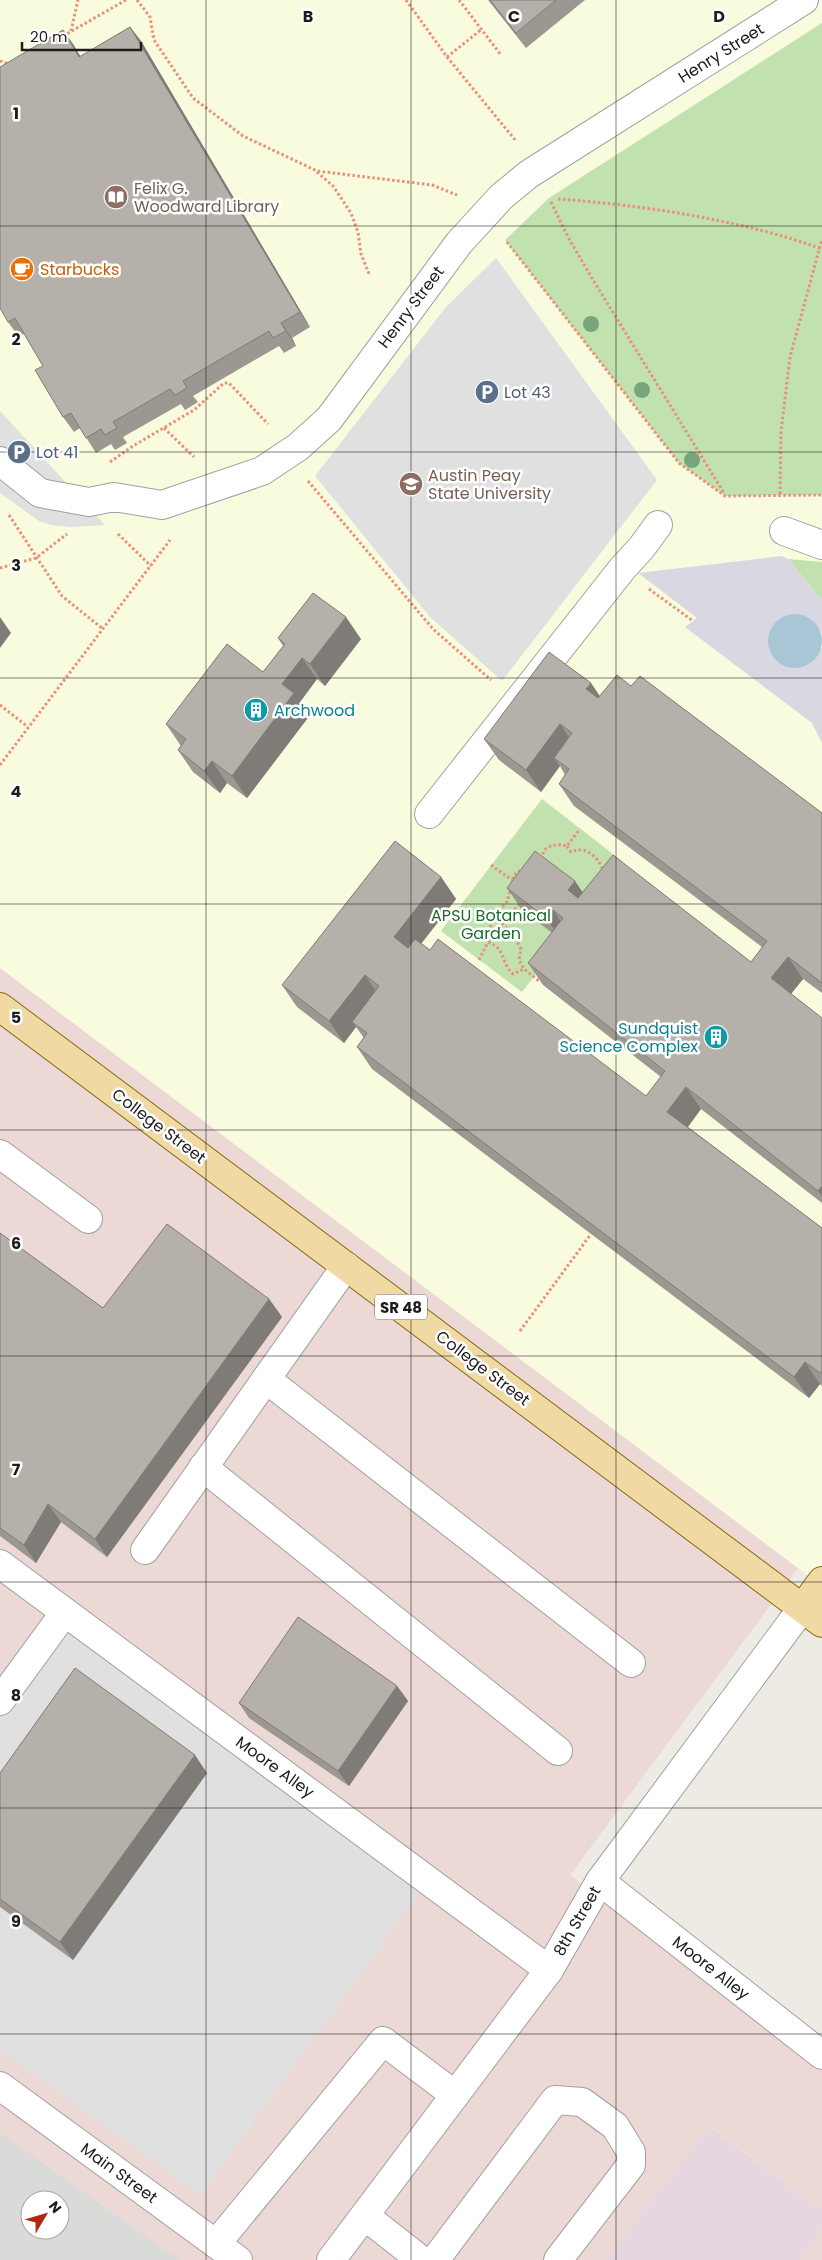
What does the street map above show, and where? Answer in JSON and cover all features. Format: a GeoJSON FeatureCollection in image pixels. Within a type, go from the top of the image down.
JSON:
{"type":"FeatureCollection","features":[{"type":"Feature","properties":{"kind":"main road","name":"College Street"},"geometry":{"type":"LineString","coordinates":[[0,1007],[812,1615]]}},
{"type":"Feature","properties":{"kind":"main road","name":"8th Street"},"geometry":{"type":"LineString","coordinates":[[812,1615],[822,1581]]}},
{"type":"Feature","properties":{"kind":"street","name":"Henry Street"},"geometry":{"type":"LineString","coordinates":[[0,461],[40,492],[89,502],[114,497],[162,505],[262,471],[298,447],[329,419],[459,244],[501,198],[529,174],[804,0]]}},
{"type":"Feature","properties":{"kind":"street"},"geometry":{"type":"LineString","coordinates":[[429,814],[658,525]]}},
{"type":"Feature","properties":{"kind":"street"},"geometry":{"type":"LineString","coordinates":[[784,531],[822,545]]}},
{"type":"Feature","properties":{"kind":"street"},"geometry":{"type":"LineString","coordinates":[[0,1154],[88,1219]]}},
{"type":"Feature","properties":{"kind":"street"},"geometry":{"type":"LineString","coordinates":[[145,1550],[346,1266]]}},
{"type":"Feature","properties":{"kind":"street"},"geometry":{"type":"LineString","coordinates":[[266,1379],[632,1663]]}},
{"type":"Feature","properties":{"kind":"street"},"geometry":{"type":"LineString","coordinates":[[203,1467],[558,1751]]}},
{"type":"Feature","properties":{"kind":"street","name":"Moore Alley"},"geometry":{"type":"LineString","coordinates":[[0,1564],[549,1970]]}},
{"type":"Feature","properties":{"kind":"street"},"geometry":{"type":"LineString","coordinates":[[0,1701],[65,1612]]}},
{"type":"Feature","properties":{"kind":"street","name":"8th Street"},"geometry":{"type":"LineString","coordinates":[[331,2260],[549,1970],[600,1881],[812,1615]]}},
{"type":"Feature","properties":{"kind":"street","name":"Moore Alley"},"geometry":{"type":"LineString","coordinates":[[600,1881],[822,2055]]}},
{"type":"Feature","properties":{"kind":"street"},"geometry":{"type":"LineString","coordinates":[[216,2244],[383,2041],[455,2095]]}},
{"type":"Feature","properties":{"kind":"street","name":"Main Street"},"geometry":{"type":"LineString","coordinates":[[4,2096],[238,2260]]}},
{"type":"Feature","properties":{"kind":"street"},"geometry":{"type":"LineString","coordinates":[[435,2260],[555,2100],[582,2102],[615,2126],[630,2152],[631,2165],[558,2260]]}},
{"type":"Feature","properties":{"kind":"street"},"geometry":{"type":"LineString","coordinates":[[365,2216],[421,2260]]}},
{"type":"Feature","properties":{"kind":"path"},"geometry":{"type":"LineString","coordinates":[[71,31],[78,0]]}},
{"type":"Feature","properties":{"kind":"path"},"geometry":{"type":"LineString","coordinates":[[54,41],[126,0]]}},
{"type":"Feature","properties":{"kind":"path"},"geometry":{"type":"LineString","coordinates":[[406,0],[447,57],[518,143],[529,174]]}},
{"type":"Feature","properties":{"kind":"path"},"geometry":{"type":"LineString","coordinates":[[459,0],[502,54]]}},
{"type":"Feature","properties":{"kind":"path"},"geometry":{"type":"LineString","coordinates":[[447,57],[482,29]]}},
{"type":"Feature","properties":{"kind":"path"},"geometry":{"type":"LineString","coordinates":[[0,61],[12,65],[6,68]]}},
{"type":"Feature","properties":{"kind":"path"},"geometry":{"type":"LineString","coordinates":[[317,171],[333,186],[351,213],[358,232],[361,254],[370,276]]}},
{"type":"Feature","properties":{"kind":"path"},"geometry":{"type":"LineString","coordinates":[[821,248],[762,230],[676,214],[599,202],[550,198],[586,268],[725,496],[822,494]]}},
{"type":"Feature","properties":{"kind":"path"},"geometry":{"type":"LineString","coordinates":[[780,494],[781,432],[790,357],[822,239]]}},
{"type":"Feature","properties":{"kind":"path"},"geometry":{"type":"LineString","coordinates":[[109,463],[133,446],[194,410],[224,384],[229,383],[269,425]]}},
{"type":"Feature","properties":{"kind":"path"},"geometry":{"type":"LineString","coordinates":[[164,428],[199,462]]}},
{"type":"Feature","properties":{"kind":"path"},"geometry":{"type":"LineString","coordinates":[[308,480],[433,629],[494,682]]}},
{"type":"Feature","properties":{"kind":"path"},"geometry":{"type":"LineString","coordinates":[[6,510],[62,596],[103,629]]}},
{"type":"Feature","properties":{"kind":"path"},"geometry":{"type":"LineString","coordinates":[[114,530],[151,566]]}},
{"type":"Feature","properties":{"kind":"path"},"geometry":{"type":"LineString","coordinates":[[0,568],[36,558],[67,534]]}},
{"type":"Feature","properties":{"kind":"path"},"geometry":{"type":"LineString","coordinates":[[0,765],[172,538]]}},
{"type":"Feature","properties":{"kind":"path"},"geometry":{"type":"LineString","coordinates":[[622,569],[693,621]]}},
{"type":"Feature","properties":{"kind":"path"},"geometry":{"type":"LineString","coordinates":[[0,704],[28,727]]}},
{"type":"Feature","properties":{"kind":"path"},"geometry":{"type":"LineString","coordinates":[[568,846],[580,829]]}},
{"type":"Feature","properties":{"kind":"path"},"geometry":{"type":"LineString","coordinates":[[541,866],[544,850],[551,845],[568,846]]}},
{"type":"Feature","properties":{"kind":"path"},"geometry":{"type":"LineString","coordinates":[[568,846],[571,852],[577,849],[585,850],[593,856],[600,864],[604,874]]}},
{"type":"Feature","properties":{"kind":"path"},"geometry":{"type":"LineString","coordinates":[[491,865],[512,880]]}},
{"type":"Feature","properties":{"kind":"path"},"geometry":{"type":"LineString","coordinates":[[479,960],[488,942],[492,917],[507,902],[512,880],[521,868],[528,865]]}},
{"type":"Feature","properties":{"kind":"path"},"geometry":{"type":"LineString","coordinates":[[502,923],[522,900]]}},
{"type":"Feature","properties":{"kind":"path"},"geometry":{"type":"LineString","coordinates":[[492,917],[502,923],[516,939],[520,950],[519,960],[524,969],[539,981]]}},
{"type":"Feature","properties":{"kind":"path"},"geometry":{"type":"LineString","coordinates":[[488,942],[496,945],[502,951],[505,967],[513,974],[524,969]]}},
{"type":"Feature","properties":{"kind":"path"},"geometry":{"type":"LineString","coordinates":[[520,1331],[591,1234]]}},
{"type":"Feature","properties":{"kind":"shaded area","name":"Austin Peay State University"},"geometry":{"type":"Polygon","coordinates":[[[0,0],[822,0],[822,1586],[0,968],[0,0]]]}},
{"type":"Feature","properties":{"kind":"shaded area","name":"Lot 43"},"geometry":{"type":"Polygon","coordinates":[[[496,258],[657,480],[502,681],[430,617],[315,476],[446,307],[496,258]]]}},
{"type":"Feature","properties":{"kind":"shaded area","name":"Lot 41"},"geometry":{"type":"Polygon","coordinates":[[[0,411],[105,525],[71,527],[52,525],[39,521],[0,493],[0,411]]]}},
{"type":"Feature","properties":{"kind":"shaded area"},"geometry":{"type":"Polygon","coordinates":[[[782,556],[788,559],[822,600],[822,637],[821,631],[776,622],[769,638],[822,648],[822,743],[812,723],[685,627],[697,618],[638,573],[782,556]]]}},
{"type":"Feature","properties":{"kind":"shaded area"},"geometry":{"type":"Polygon","coordinates":[[[0,968],[798,1568],[570,1875],[822,2070],[822,2211],[710,2126],[606,2260],[180,2260],[0,2132],[0,968]]]}},
{"type":"Feature","properties":{"kind":"shaded area"},"geometry":{"type":"Polygon","coordinates":[[[60,1621],[421,1891],[201,2195],[0,2050],[0,1703],[60,1621]]]}},
{"type":"Feature","properties":{"kind":"shaded area"},"geometry":{"type":"Polygon","coordinates":[[[709,2126],[822,2211],[822,2230],[800,2260],[606,2260],[709,2126]]]}},
{"type":"Feature","properties":{"kind":"shaded area"},"geometry":{"type":"Polygon","coordinates":[[[0,2132],[180,2260],[0,2260],[0,2132]]]}},
{"type":"Feature","properties":{"kind":"shaded area"},"geometry":{"type":"Polygon","coordinates":[[[822,2230],[822,2260],[800,2260],[822,2230]]]}},
{"type":"Feature","properties":{"kind":"green space"},"geometry":{"type":"Polygon","coordinates":[[[822,23],[822,495],[725,496],[679,463],[505,240],[549,198],[822,23]]]}},
{"type":"Feature","properties":{"kind":"green space"},"geometry":{"type":"Polygon","coordinates":[[[788,559],[822,562],[822,600],[788,559]]]}},
{"type":"Feature","properties":{"kind":"green space","name":"APSU Botanical Garden"},"geometry":{"type":"Polygon","coordinates":[[[542,799],[622,861],[590,903],[522,910],[562,940],[522,992],[441,931],[542,799]]]}},
{"type":"Feature","properties":{"kind":"water"},"geometry":{"type":"Polygon","coordinates":[[[795,614],[805,616],[814,622],[820,631],[822,641],[820,651],[814,660],[805,666],[795,668],[785,666],[776,660],[770,651],[768,641],[770,631],[776,622],[785,616],[795,614]]]}},
{"type":"Feature","properties":{"kind":"building"},"geometry":{"type":"Polygon","coordinates":[[[490,0],[556,0],[516,33],[490,0]]]}},
{"type":"Feature","properties":{"kind":"building","name":"Felix G. Woodward Library"},"geometry":{"type":"Polygon","coordinates":[[[130,27],[300,312],[281,323],[286,331],[273,338],[269,331],[183,381],[187,388],[175,395],[170,389],[113,422],[117,428],[105,435],[101,429],[86,438],[71,413],[63,417],[35,370],[43,366],[15,318],[8,322],[0,308],[0,67],[63,30],[79,57],[130,27]]]}},
{"type":"Feature","properties":{"kind":"building"},"geometry":{"type":"Polygon","coordinates":[[[313,593],[346,617],[310,664],[302,658],[282,684],[294,693],[232,776],[212,761],[204,771],[178,750],[186,739],[166,724],[227,644],[263,672],[285,644],[278,638],[313,593]]]}},
{"type":"Feature","properties":{"kind":"building","name":"Sundquist Science Complex"},"geometry":{"type":"Polygon","coordinates":[[[549,652],[591,683],[586,689],[598,698],[617,675],[631,686],[640,676],[822,813],[822,983],[788,957],[771,978],[822,1018],[822,1186],[818,1191],[686,1087],[667,1112],[822,1228],[822,1371],[820,1373],[805,1362],[794,1377],[357,1047],[367,1033],[352,1022],[379,986],[365,975],[329,1021],[282,985],[395,841],[441,877],[394,937],[408,948],[415,939],[430,950],[438,939],[646,1096],[665,1071],[528,963],[563,918],[553,910],[546,918],[507,888],[535,851],[575,881],[568,890],[578,898],[613,855],[751,962],[767,941],[559,784],[569,769],[554,758],[572,733],[560,724],[526,770],[484,739],[549,652]]]}},
{"type":"Feature","properties":{"kind":"building"},"geometry":{"type":"Polygon","coordinates":[[[167,1224],[269,1299],[95,1539],[48,1504],[24,1545],[0,1528],[0,1233],[103,1308],[167,1224]]]}},
{"type":"Feature","properties":{"kind":"building"},"geometry":{"type":"Polygon","coordinates":[[[298,1617],[397,1686],[338,1771],[239,1703],[298,1617]]]}},
{"type":"Feature","properties":{"kind":"building"},"geometry":{"type":"Polygon","coordinates":[[[75,1668],[195,1755],[60,1942],[0,1899],[0,1773],[75,1668]]]}},
{"type":"Feature","properties":{"kind":"place","name":"Felix G. Woodward Library"},"geometry":{"type":"Point","coordinates":[116,197]}},
{"type":"Feature","properties":{"kind":"place","name":"Starbucks"},"geometry":{"type":"Point","coordinates":[22,269]}},
{"type":"Feature","properties":{"kind":"place","name":"Lot 43"},"geometry":{"type":"Point","coordinates":[487,392]}},
{"type":"Feature","properties":{"kind":"place","name":"Lot 41"},"geometry":{"type":"Point","coordinates":[19,452]}},
{"type":"Feature","properties":{"kind":"place","name":"Austin Peay State University"},"geometry":{"type":"Point","coordinates":[411,484]}},
{"type":"Feature","properties":{"kind":"place","name":"Archwood"},"geometry":{"type":"Point","coordinates":[256,710]}},
{"type":"Feature","properties":{"kind":"place","name":"Sundquist Science Complex"},"geometry":{"type":"Point","coordinates":[716,1037]}}]}
